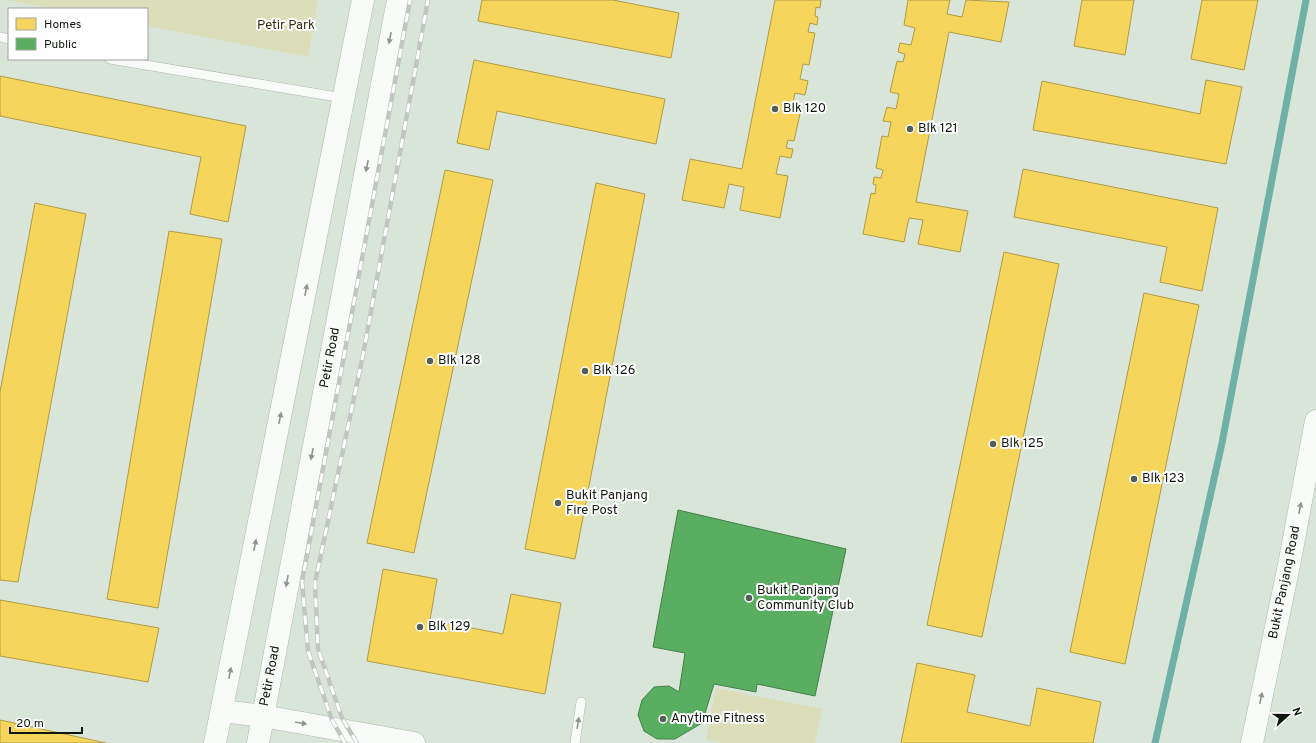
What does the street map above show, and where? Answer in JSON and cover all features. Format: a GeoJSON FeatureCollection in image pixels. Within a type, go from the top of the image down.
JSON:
{"type":"FeatureCollection","features":[{"type":"Feature","properties":{"kind":"main road"},"geometry":{"type":"LineString","coordinates":[[215,743],[363,0]]}},
{"type":"Feature","properties":{"kind":"main road","name":"Petir Road"},"geometry":{"type":"LineString","coordinates":[[258,743],[398,0]]}},
{"type":"Feature","properties":{"kind":"main road","name":"Bukit Panjang Road"},"geometry":{"type":"LineString","coordinates":[[1251,741],[1290,560],[1316,421]]}},
{"type":"Feature","properties":{"kind":"main road","name":"Petir Road"},"geometry":{"type":"LineString","coordinates":[[222,711],[263,716]]}},
{"type":"Feature","properties":{"kind":"main road"},"geometry":{"type":"LineString","coordinates":[[263,716],[414,743]]}},
{"type":"Feature","properties":{"kind":"lane"},"geometry":{"type":"LineString","coordinates":[[116,60],[344,98]]}},
{"type":"Feature","properties":{"kind":"lane"},"geometry":{"type":"LineString","coordinates":[[575,743],[581,702]]}},
{"type":"Feature","properties":{"kind":"green space","name":"Petir Park"},"geometry":{"type":"Polygon","coordinates":[[[7,0],[318,0],[308,57],[148,26],[148,8],[49,8],[7,0]]]}},
{"type":"Feature","properties":{"kind":"green space"},"geometry":{"type":"Polygon","coordinates":[[[716,688],[822,709],[815,743],[723,743],[706,740],[716,688]]]}},
{"type":"Feature","properties":{"kind":"building: Homes"},"geometry":{"type":"Polygon","coordinates":[[[482,0],[613,0],[679,13],[671,58],[478,21],[482,0]]]}},
{"type":"Feature","properties":{"kind":"building: Homes","name":"Blk 120"},"geometry":{"type":"Polygon","coordinates":[[[775,0],[821,0],[820,8],[816,7],[815,16],[818,17],[817,25],[810,23],[808,32],[815,33],[809,65],[803,64],[800,79],[808,81],[805,95],[795,93],[792,108],[801,109],[794,141],[788,140],[786,148],[793,149],[791,158],[780,156],[776,174],[788,176],[780,218],[740,210],[744,187],[729,184],[724,208],[682,200],[690,159],[742,169],[775,0]]]}},
{"type":"Feature","properties":{"kind":"building: Homes","name":"Blk 121"},"geometry":{"type":"Polygon","coordinates":[[[908,0],[950,0],[947,14],[962,17],[966,0],[1009,2],[1001,42],[949,32],[916,202],[968,211],[960,252],[918,244],[923,220],[909,218],[904,242],[863,234],[871,193],[875,194],[876,185],[873,184],[874,177],[881,178],[883,170],[876,168],[882,136],[888,137],[891,122],[883,121],[887,107],[896,109],[899,94],[890,92],[897,61],[903,62],[905,54],[898,52],[900,43],[911,45],[915,28],[904,25],[908,0]]]}},
{"type":"Feature","properties":{"kind":"building: Homes"},"geometry":{"type":"Polygon","coordinates":[[[1082,0],[1134,0],[1125,55],[1074,46],[1082,0]]]}},
{"type":"Feature","properties":{"kind":"building: Homes"},"geometry":{"type":"Polygon","coordinates":[[[1202,0],[1258,0],[1244,70],[1191,59],[1202,0]]]}},
{"type":"Feature","properties":{"kind":"building: Homes"},"geometry":{"type":"Polygon","coordinates":[[[474,60],[665,99],[656,144],[497,111],[489,150],[457,143],[474,60]]]}},
{"type":"Feature","properties":{"kind":"building: Homes"},"geometry":{"type":"Polygon","coordinates":[[[0,76],[246,126],[228,222],[190,214],[201,157],[0,116],[0,76]]]}},
{"type":"Feature","properties":{"kind":"building: Homes"},"geometry":{"type":"Polygon","coordinates":[[[1206,80],[1242,87],[1226,164],[1033,130],[1042,81],[1200,114],[1206,80]]]}},
{"type":"Feature","properties":{"kind":"building: Homes"},"geometry":{"type":"Polygon","coordinates":[[[1023,169],[1218,208],[1202,291],[1160,282],[1167,247],[1014,217],[1023,169]]]}},
{"type":"Feature","properties":{"kind":"building: Homes","name":"Blk 128"},"geometry":{"type":"Polygon","coordinates":[[[445,170],[493,180],[414,553],[367,543],[445,170]]]}},
{"type":"Feature","properties":{"kind":"building: Homes","name":"Blk 126"},"geometry":{"type":"Polygon","coordinates":[[[596,183],[645,194],[575,559],[525,549],[596,183]]]}},
{"type":"Feature","properties":{"kind":"building: Homes"},"geometry":{"type":"Polygon","coordinates":[[[35,203],[86,214],[18,582],[0,580],[0,392],[35,203]]]}},
{"type":"Feature","properties":{"kind":"building: Homes"},"geometry":{"type":"Polygon","coordinates":[[[169,231],[222,239],[158,608],[107,599],[169,231]]]}},
{"type":"Feature","properties":{"kind":"building: Homes","name":"Blk 125"},"geometry":{"type":"Polygon","coordinates":[[[1004,252],[1059,264],[982,637],[927,625],[1004,252]]]}},
{"type":"Feature","properties":{"kind":"building: Homes","name":"Blk 123"},"geometry":{"type":"Polygon","coordinates":[[[1144,293],[1199,305],[1125,664],[1070,652],[1144,293]]]}},
{"type":"Feature","properties":{"kind":"building: Homes","name":"Blk 129"},"geometry":{"type":"Polygon","coordinates":[[[383,569],[437,579],[430,620],[503,634],[511,594],[561,603],[545,694],[367,661],[383,569]]]}},
{"type":"Feature","properties":{"kind":"building: Homes"},"geometry":{"type":"Polygon","coordinates":[[[0,600],[159,628],[148,682],[0,656],[0,600]]]}},
{"type":"Feature","properties":{"kind":"building: Homes"},"geometry":{"type":"Polygon","coordinates":[[[917,663],[975,675],[967,712],[1030,726],[1037,688],[1101,702],[1093,743],[901,743],[917,663]]]}},
{"type":"Feature","properties":{"kind":"building: Homes"},"geometry":{"type":"Polygon","coordinates":[[[0,720],[106,743],[0,743],[0,720]]]}},
{"type":"Feature","properties":{"kind":"building: Public","name":"Bukit Panjang Community Club"},"geometry":{"type":"Polygon","coordinates":[[[678,510],[846,549],[815,696],[757,684],[756,692],[714,684],[702,723],[675,739],[657,739],[644,731],[638,715],[642,700],[654,687],[669,686],[679,692],[685,653],[653,647],[678,510]]]}},
{"type":"Feature","properties":{"kind":"waterway"},"geometry":{"type":"LineString","coordinates":[[1155,743],[1222,443],[1306,0]]}},
{"type":"Feature","properties":{"kind":"railway"},"geometry":{"type":"LineString","coordinates":[[345,743],[332,720],[308,651],[302,582],[410,0]]}},
{"type":"Feature","properties":{"kind":"railway"},"geometry":{"type":"LineString","coordinates":[[357,743],[342,718],[318,649],[315,583],[363,355],[428,0]]}},
{"type":"Feature","properties":{"kind":"place","name":"Blk 120"},"geometry":{"type":"Point","coordinates":[775,109]}},
{"type":"Feature","properties":{"kind":"place","name":"Blk 121"},"geometry":{"type":"Point","coordinates":[910,129]}},
{"type":"Feature","properties":{"kind":"place","name":"Blk 128"},"geometry":{"type":"Point","coordinates":[430,361]}},
{"type":"Feature","properties":{"kind":"place","name":"Blk 126"},"geometry":{"type":"Point","coordinates":[585,371]}},
{"type":"Feature","properties":{"kind":"place","name":"Blk 125"},"geometry":{"type":"Point","coordinates":[993,444]}},
{"type":"Feature","properties":{"kind":"place","name":"Blk 123"},"geometry":{"type":"Point","coordinates":[1134,479]}},
{"type":"Feature","properties":{"kind":"place","name":"Bukit Panjang Fire Post"},"geometry":{"type":"Point","coordinates":[558,503]}},
{"type":"Feature","properties":{"kind":"place","name":"Bukit Panjang Community Club"},"geometry":{"type":"Point","coordinates":[749,598]}},
{"type":"Feature","properties":{"kind":"place","name":"Blk 129"},"geometry":{"type":"Point","coordinates":[420,627]}},
{"type":"Feature","properties":{"kind":"place","name":"Anytime Fitness"},"geometry":{"type":"Point","coordinates":[663,719]}}]}
